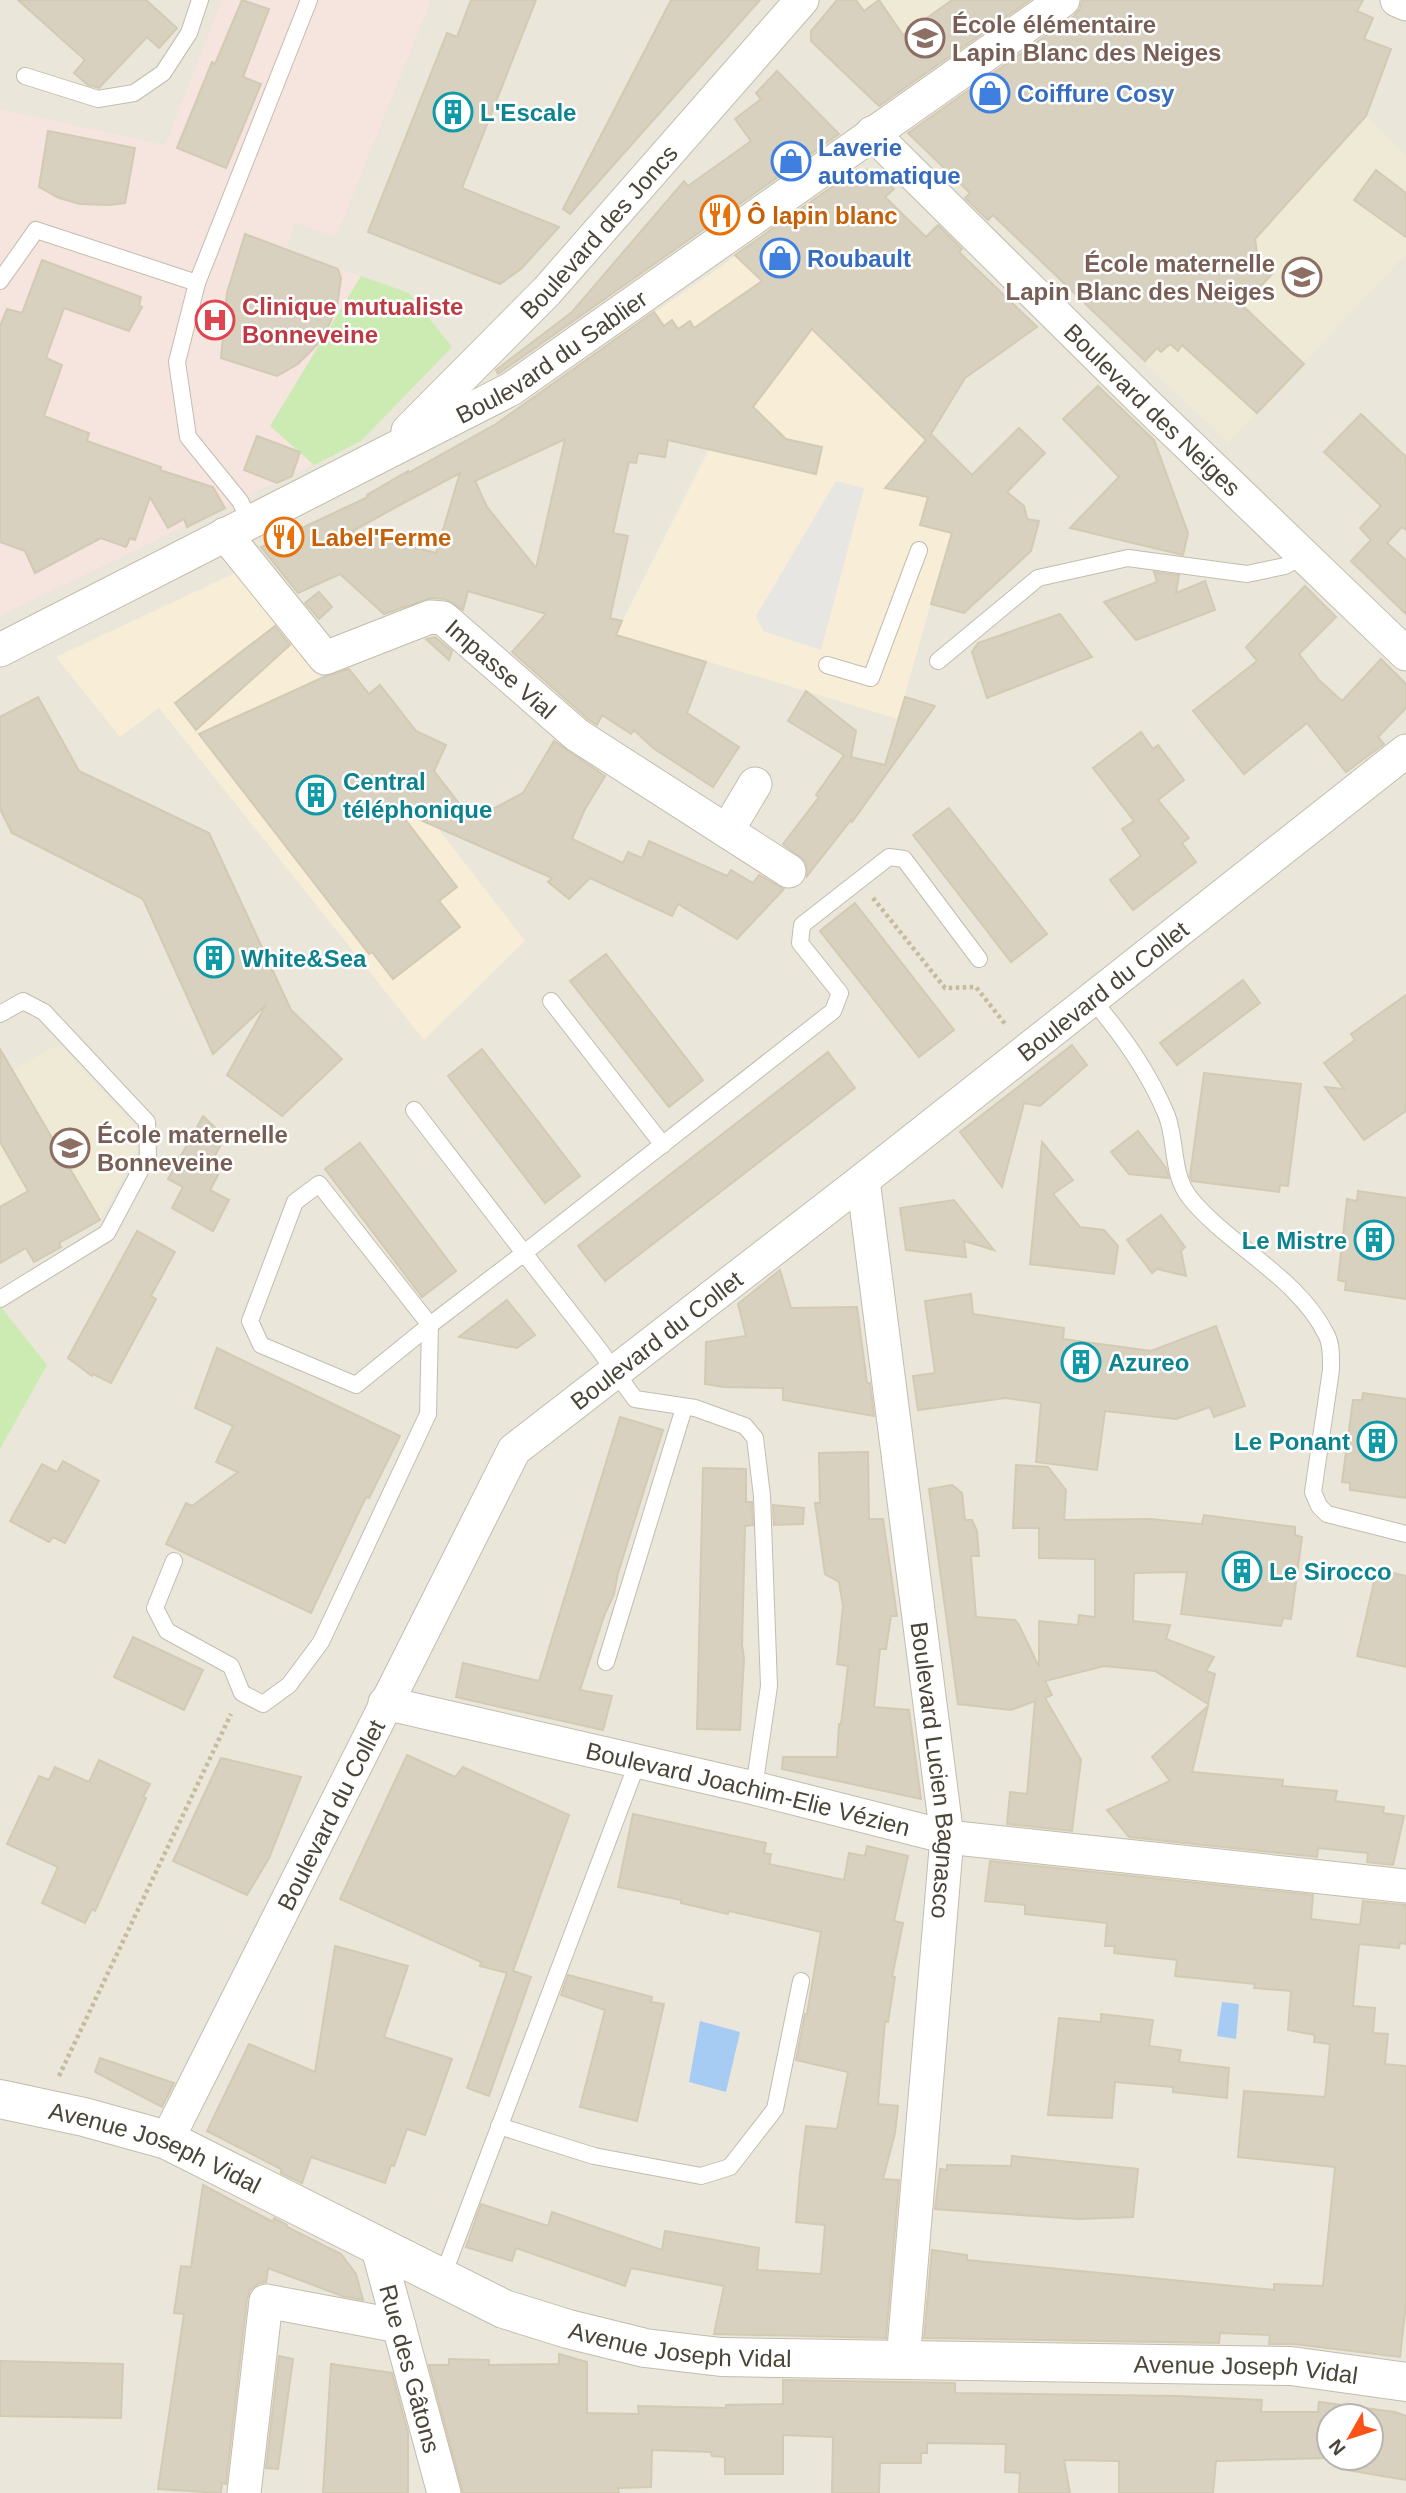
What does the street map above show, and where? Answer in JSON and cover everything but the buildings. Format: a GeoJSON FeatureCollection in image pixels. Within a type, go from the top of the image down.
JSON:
{"type":"FeatureCollection","features":[{"type":"Feature","properties":{"kind":"street","name":"Boulevard des Joncs"},"geometry":{"type":"LineString","coordinates":[[387,453],[547,291],[802,0]]}},
{"type":"Feature","properties":{"kind":"street","name":"Boulevard du Sablier"},"geometry":{"type":"LineString","coordinates":[[0,650],[511,389],[1063,0]]}},
{"type":"Feature","properties":{"kind":"street"},"geometry":{"type":"LineString","coordinates":[[1397,0],[1406,4]]}},
{"type":"Feature","properties":{"kind":"street","name":"Boulevard des Neiges"},"geometry":{"type":"LineString","coordinates":[[872,133],[1406,654]]}},
{"type":"Feature","properties":{"kind":"street","name":"Impasse Vial"},"geometry":{"type":"LineString","coordinates":[[237,528],[325,658],[430,617],[443,618],[577,735],[789,871]]}},
{"type":"Feature","properties":{"kind":"street","name":"Boulevard du Collet"},"geometry":{"type":"LineString","coordinates":[[167,2140],[514,1450],[863,1180],[1406,751]]}},
{"type":"Feature","properties":{"kind":"street"},"geometry":{"type":"LineString","coordinates":[[727,831],[755,784]]}},
{"type":"Feature","properties":{"kind":"street","name":"Boulevard Lucien Bagnasco"},"geometry":{"type":"LineString","coordinates":[[863,1180],[947,1836],[903,2361]]}},
{"type":"Feature","properties":{"kind":"street","name":"Boulevard Joachim-Elie Vézien"},"geometry":{"type":"LineString","coordinates":[[386,1703],[754,1788],[947,1836],[1406,1884]]}},
{"type":"Feature","properties":{"kind":"street","name":"Avenue Joseph Vidal"},"geometry":{"type":"LineString","coordinates":[[0,2099],[167,2140],[504,2309],[568,2329],[645,2348],[721,2357],[1290,2366],[1406,2382]]}},
{"type":"Feature","properties":{"kind":"street","name":"Rue des Gâtons"},"geometry":{"type":"LineString","coordinates":[[377,2245],[444,2493]]}},
{"type":"Feature","properties":{"kind":"street"},"geometry":{"type":"LineString","coordinates":[[244,2493],[266,2301],[399,2326]]}},
{"type":"Feature","properties":{"kind":"lane"},"geometry":{"type":"LineString","coordinates":[[25,76],[98,99],[134,93],[163,73],[189,33],[200,0]]}},
{"type":"Feature","properties":{"kind":"lane"},"geometry":{"type":"LineString","coordinates":[[237,528],[240,501],[188,437],[177,362],[197,283],[309,0]]}},
{"type":"Feature","properties":{"kind":"lane"},"geometry":{"type":"LineString","coordinates":[[0,281],[36,230],[197,283]]}},
{"type":"Feature","properties":{"kind":"lane"},"geometry":{"type":"LineString","coordinates":[[827,665],[871,678],[919,550]]}},
{"type":"Feature","properties":{"kind":"lane"},"geometry":{"type":"LineString","coordinates":[[938,661],[1038,578],[1128,558],[1247,574],[1285,566],[1303,556]]}},
{"type":"Feature","properties":{"kind":"lane"},"geometry":{"type":"LineString","coordinates":[[174,1561],[155,1608],[167,1631],[231,1666],[242,1693],[263,1704],[289,1685],[321,1642],[428,1414],[430,1325],[319,1184],[295,1202],[250,1321],[261,1345],[356,1385],[430,1325],[833,1012],[840,993],[800,943],[802,925],[889,857],[904,859],[979,959]]}},
{"type":"Feature","properties":{"kind":"lane"},"geometry":{"type":"LineString","coordinates":[[1092,999],[1121,1035],[1150,1079],[1168,1119],[1178,1178],[1189,1197],[1286,1284],[1327,1335],[1331,1370],[1312,1492],[1319,1506],[1327,1514],[1406,1534]]}},
{"type":"Feature","properties":{"kind":"lane"},"geometry":{"type":"LineString","coordinates":[[551,1000],[663,1145]]}},
{"type":"Feature","properties":{"kind":"lane"},"geometry":{"type":"LineString","coordinates":[[0,1014],[23,1001],[44,1012],[147,1122],[148,1156],[107,1233],[0,1299]]}},
{"type":"Feature","properties":{"kind":"lane"},"geometry":{"type":"LineString","coordinates":[[414,1110],[635,1399],[695,1408],[745,1426],[755,1438],[762,1496],[768,1686],[754,1788]]}},
{"type":"Feature","properties":{"kind":"lane"},"geometry":{"type":"LineString","coordinates":[[606,1662],[684,1408]]}},
{"type":"Feature","properties":{"kind":"lane"},"geometry":{"type":"LineString","coordinates":[[442,2278],[638,1761]]}},
{"type":"Feature","properties":{"kind":"lane"},"geometry":{"type":"LineString","coordinates":[[499,2126],[594,2156],[701,2176],[730,2168],[775,2109],[801,1981]]}},
{"type":"Feature","properties":{"kind":"path"},"geometry":{"type":"LineString","coordinates":[[859,881],[945,988],[976,987],[1026,1051]]}},
{"type":"Feature","properties":{"kind":"path"},"geometry":{"type":"LineString","coordinates":[[44,2108],[211,1753],[242,1693]]}},
{"type":"Feature","properties":{"kind":"shaded area"},"geometry":{"type":"Polygon","coordinates":[[[0,0],[1406,0],[1406,2493],[0,2493],[0,0]]]}},
{"type":"Feature","properties":{"kind":"shaded area","name":"Clinique mutualiste Bonneveine"},"geometry":{"type":"Polygon","coordinates":[[[222,0],[431,0],[336,237],[295,223],[286,250],[409,293],[452,347],[361,441],[0,616],[0,109],[165,145],[222,0]]]}},
{"type":"Feature","properties":{"kind":"shaded area","name":"École élémentaire Lapin Blanc des Neiges"},"geometry":{"type":"Polygon","coordinates":[[[856,0],[1021,0],[912,76],[856,0]]]}},
{"type":"Feature","properties":{"kind":"shaded area","name":"École maternelle Lapin Blanc des Neiges"},"geometry":{"type":"Polygon","coordinates":[[[1366,115],[1406,156],[1406,254],[1228,443],[1144,362],[1366,115]]]}},
{"type":"Feature","properties":{"kind":"shaded area"},"geometry":{"type":"Polygon","coordinates":[[[785,222],[934,429],[892,480],[889,489],[959,504],[898,719],[616,634],[709,449],[654,313],[785,222]]]}},
{"type":"Feature","properties":{"kind":"shaded area"},"geometry":{"type":"Polygon","coordinates":[[[836,481],[864,488],[821,650],[763,631],[756,616],[836,481]]]}},
{"type":"Feature","properties":{"kind":"shaded area"},"geometry":{"type":"Polygon","coordinates":[[[239,571],[525,941],[424,1040],[159,708],[120,737],[56,657],[239,571]]]}},
{"type":"Feature","properties":{"kind":"shaded area","name":"École maternelle Bonneveine"},"geometry":{"type":"Polygon","coordinates":[[[55,1046],[62,1047],[135,1126],[137,1152],[100,1220],[34,1262],[26,1248],[0,1263],[0,1049],[13,1070],[55,1046]]]}},
{"type":"Feature","properties":{"kind":"green space"},"geometry":{"type":"Polygon","coordinates":[[[361,276],[409,293],[452,347],[361,441],[314,465],[270,426],[361,276]]]}},
{"type":"Feature","properties":{"kind":"green space"},"geometry":{"type":"Polygon","coordinates":[[[0,1306],[47,1365],[0,1449],[0,1306]]]}},
{"type":"Feature","properties":{"kind":"water"},"geometry":{"type":"Polygon","coordinates":[[[1222,2002],[1239,2004],[1236,2039],[1217,2036],[1222,2002]]]}},
{"type":"Feature","properties":{"kind":"water"},"geometry":{"type":"Polygon","coordinates":[[[700,2021],[740,2032],[726,2092],[689,2082],[700,2021]]]}},
{"type":"Feature","properties":{"kind":"place","name":"École élémentaire Lapin Blanc des Neiges"},"geometry":{"type":"Point","coordinates":[925,38]}},
{"type":"Feature","properties":{"kind":"place","name":"Coiffure Cosy"},"geometry":{"type":"Point","coordinates":[990,93]}},
{"type":"Feature","properties":{"kind":"place","name":"L'Escale"},"geometry":{"type":"Point","coordinates":[453,112]}},
{"type":"Feature","properties":{"kind":"place","name":"Laverie automatique"},"geometry":{"type":"Point","coordinates":[791,161]}},
{"type":"Feature","properties":{"kind":"place","name":"Ô lapin blanc"},"geometry":{"type":"Point","coordinates":[720,215]}},
{"type":"Feature","properties":{"kind":"place","name":"Roubault"},"geometry":{"type":"Point","coordinates":[780,258]}},
{"type":"Feature","properties":{"kind":"place","name":"École maternelle Lapin Blanc des Neiges"},"geometry":{"type":"Point","coordinates":[1302,277]}},
{"type":"Feature","properties":{"kind":"place","name":"Clinique mutualiste Bonneveine"},"geometry":{"type":"Point","coordinates":[215,320]}},
{"type":"Feature","properties":{"kind":"place","name":"Label'Ferme"},"geometry":{"type":"Point","coordinates":[284,537]}},
{"type":"Feature","properties":{"kind":"place","name":"Central téléphonique"},"geometry":{"type":"Point","coordinates":[316,795]}},
{"type":"Feature","properties":{"kind":"place","name":"White&Sea"},"geometry":{"type":"Point","coordinates":[214,958]}},
{"type":"Feature","properties":{"kind":"place","name":"École maternelle Bonneveine"},"geometry":{"type":"Point","coordinates":[70,1148]}},
{"type":"Feature","properties":{"kind":"place","name":"Le Mistre"},"geometry":{"type":"Point","coordinates":[1374,1240]}},
{"type":"Feature","properties":{"kind":"place","name":"Azureo"},"geometry":{"type":"Point","coordinates":[1081,1362]}},
{"type":"Feature","properties":{"kind":"place","name":"Le Ponant"},"geometry":{"type":"Point","coordinates":[1377,1441]}},
{"type":"Feature","properties":{"kind":"place","name":"Le Sirocco"},"geometry":{"type":"Point","coordinates":[1242,1571]}}]}
